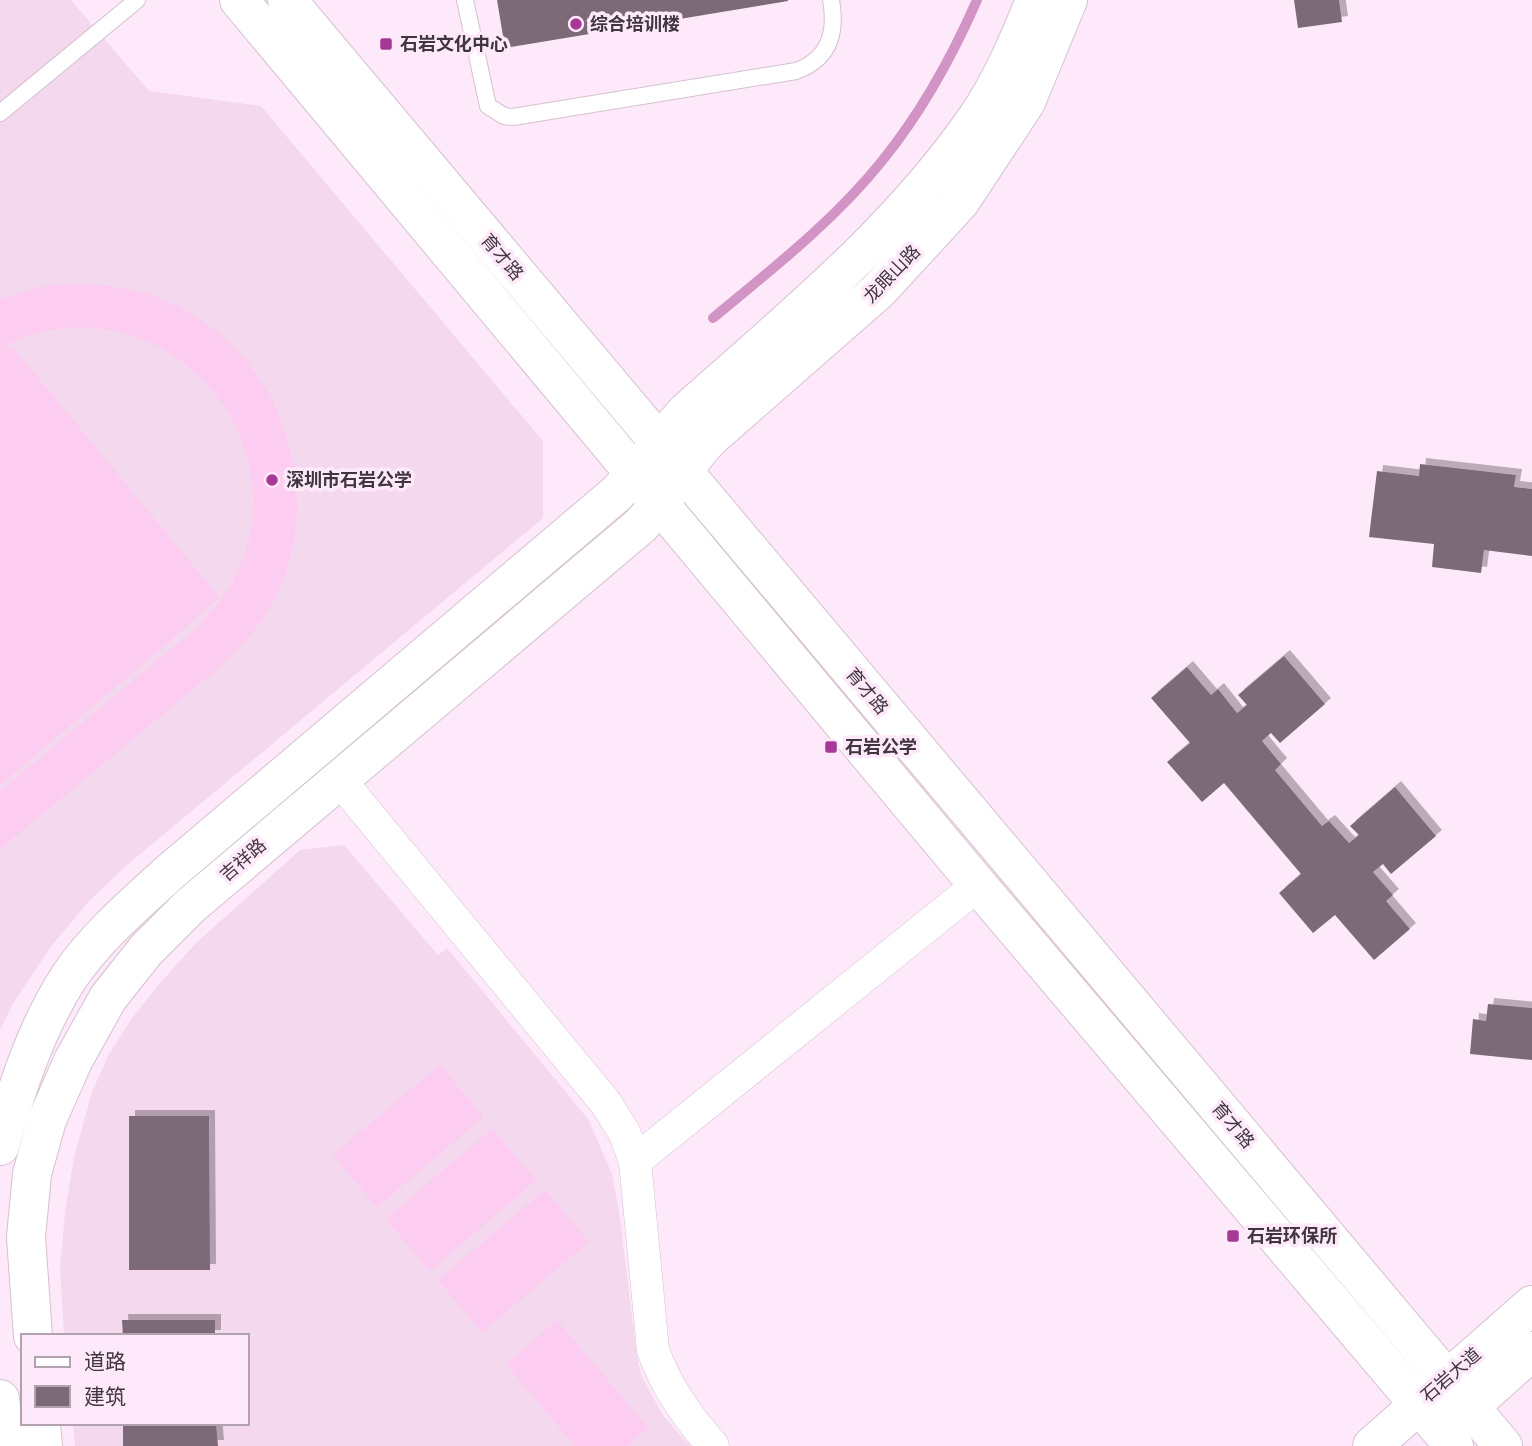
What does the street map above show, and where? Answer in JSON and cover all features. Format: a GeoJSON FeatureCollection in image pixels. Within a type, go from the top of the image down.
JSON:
{"type":"FeatureCollection","features":[{"type":"Feature","properties":{"kind":"street","name":"育才路"},"geometry":{"type":"LineString","coordinates":[[239,0],[978,885],[1442,1427],[1503,1446]]}},
{"type":"Feature","properties":{"kind":"street","name":"育才路"},"geometry":{"type":"LineString","coordinates":[[287,0],[1447,1378],[1442,1427]]}},
{"type":"Feature","properties":{"kind":"street","name":"龙眼山路"},"geometry":{"type":"LineString","coordinates":[[660,505],[670,458],[686,412],[845,270],[916,197],[977,117],[1015,49],[1035,0]]}},
{"type":"Feature","properties":{"kind":"street","name":"龙眼山路"},"geometry":{"type":"LineString","coordinates":[[636,475],[670,458],[691,458],[718,431],[879,290],[960,202],[1026,102],[1068,0]]}},
{"type":"Feature","properties":{"kind":"street"},"geometry":{"type":"LineString","coordinates":[[0,1146],[14,1098],[40,1030],[70,976],[117,920],[170,872],[573,532],[636,475]]}},
{"type":"Feature","properties":{"kind":"street","name":"吉祥路"},"geometry":{"type":"LineString","coordinates":[[33,1334],[26,1237],[32,1174],[47,1120],[73,1061],[108,998],[146,950],[201,897],[598,562],[660,505]]}},
{"type":"Feature","properties":{"kind":"street"},"geometry":{"type":"LineString","coordinates":[[339,779],[605,1102],[624,1132],[635,1161],[653,1350],[663,1377],[678,1403],[713,1446]]}},
{"type":"Feature","properties":{"kind":"street"},"geometry":{"type":"LineString","coordinates":[[635,1161],[978,885]]}},
{"type":"Feature","properties":{"kind":"street","name":"石岩大道"},"geometry":{"type":"LineString","coordinates":[[1447,1378],[1532,1305]]}},
{"type":"Feature","properties":{"kind":"street","name":"石岩大道"},"geometry":{"type":"LineString","coordinates":[[1372,1446],[1442,1427],[1532,1351]]}},
{"type":"Feature","properties":{"kind":"street"},"geometry":{"type":"LineString","coordinates":[[0,1399],[6,1446]]}},
{"type":"Feature","properties":{"kind":"street"},"geometry":{"type":"LineString","coordinates":[[41,1425],[43,1446]]}},
{"type":"Feature","properties":{"kind":"lane"},"geometry":{"type":"LineString","coordinates":[[0,113],[137,0]]}},
{"type":"Feature","properties":{"kind":"lane"},"geometry":{"type":"LineString","coordinates":[[465,0],[485,97],[488,106],[504,117],[796,71],[811,65],[822,55],[831,36],[834,19],[831,0]]}},
{"type":"Feature","properties":{"kind":"shaded area","name":"深圳市石岩公学"},"geometry":{"type":"Polygon","coordinates":[[[0,0],[71,0],[149,91],[261,106],[543,441],[543,518],[126,866],[90,900],[52,945],[12,1005],[0,1030],[0,0]]]}},
{"type":"Feature","properties":{"kind":"shaded area"},"geometry":{"type":"Polygon","coordinates":[[[83,283],[147,294],[195,316],[228,342],[256,373],[276,410],[290,450],[296,491],[295,534],[280,589],[258,625],[241,646],[221,666],[0,849],[0,791],[202,622],[237,573],[251,529],[251,479],[239,434],[216,394],[184,363],[145,340],[101,329],[54,330],[6,345],[9,349],[12,346],[219,597],[0,785],[0,299],[45,286],[83,283]]]}},
{"type":"Feature","properties":{"kind":"shaded area"},"geometry":{"type":"Polygon","coordinates":[[[344,845],[438,955],[447,948],[588,1119],[612,1174],[637,1358],[642,1377],[662,1414],[690,1446],[75,1446],[73,1425],[248,1425],[248,1334],[64,1334],[60,1268],[65,1212],[74,1157],[92,1092],[108,1056],[130,1021],[196,943],[300,850],[344,845]]]}},
{"type":"Feature","properties":{"kind":"shaded area"},"geometry":{"type":"Polygon","coordinates":[[[440,1065],[483,1117],[377,1207],[333,1155],[440,1065]]]}},
{"type":"Feature","properties":{"kind":"shaded area"},"geometry":{"type":"Polygon","coordinates":[[[492,1129],[536,1180],[430,1271],[386,1219],[492,1129]]]}},
{"type":"Feature","properties":{"kind":"shaded area"},"geometry":{"type":"Polygon","coordinates":[[[545,1190],[589,1242],[482,1332],[438,1280],[545,1190]]]}},
{"type":"Feature","properties":{"kind":"shaded area"},"geometry":{"type":"Polygon","coordinates":[[[557,1320],[648,1428],[626,1446],[575,1446],[506,1364],[557,1320]]]}},
{"type":"Feature","properties":{"kind":"building","name":"综合培训楼"},"geometry":{"type":"Polygon","coordinates":[[[497,0],[788,0],[788,1],[505,48],[497,0]]]}},
{"type":"Feature","properties":{"kind":"building"},"geometry":{"type":"Polygon","coordinates":[[[1294,0],[1339,0],[1342,22],[1298,28],[1294,0]]]}},
{"type":"Feature","properties":{"kind":"building"},"geometry":{"type":"Polygon","coordinates":[[[1420,464],[1516,475],[1514,487],[1532,489],[1532,556],[1484,550],[1481,573],[1432,567],[1434,544],[1369,537],[1377,471],[1419,476],[1420,464]]]}},
{"type":"Feature","properties":{"kind":"building"},"geometry":{"type":"Polygon","coordinates":[[[1284,656],[1325,704],[1280,743],[1271,733],[1262,741],[1281,764],[1275,770],[1322,826],[1329,821],[1349,843],[1359,835],[1350,826],[1395,787],[1436,836],[1391,874],[1383,864],[1373,872],[1393,895],[1386,901],[1410,929],[1374,960],[1335,915],[1313,933],[1279,893],[1301,874],[1224,783],[1202,802],[1167,762],[1190,743],[1151,698],[1187,667],[1211,695],[1218,689],[1237,713],[1247,705],[1238,695],[1284,656]]]}},
{"type":"Feature","properties":{"kind":"building"},"geometry":{"type":"Polygon","coordinates":[[[1488,1004],[1532,1008],[1532,1060],[1470,1054],[1473,1019],[1486,1021],[1488,1004]]]}},
{"type":"Feature","properties":{"kind":"building"},"geometry":{"type":"Polygon","coordinates":[[[129,1116],[209,1116],[210,1270],[129,1270],[129,1116]]]}},
{"type":"Feature","properties":{"kind":"building"},"geometry":{"type":"Polygon","coordinates":[[[122,1320],[215,1320],[215,1334],[123,1334],[122,1320]]]}},
{"type":"Feature","properties":{"kind":"building"},"geometry":{"type":"Polygon","coordinates":[[[123,1425],[216,1425],[218,1446],[123,1446],[123,1425]]]}},
{"type":"Feature","properties":{"kind":"waterway"},"geometry":{"type":"LineString","coordinates":[[713,318],[823,224],[882,161],[935,84],[977,0]]}},
{"type":"Feature","properties":{"kind":"place","name":"综合培训楼"},"geometry":{"type":"Point","coordinates":[576,24]}},
{"type":"Feature","properties":{"kind":"place","name":"石岩文化中心"},"geometry":{"type":"Point","coordinates":[386,44]}},
{"type":"Feature","properties":{"kind":"place","name":"深圳市石岩公学"},"geometry":{"type":"Point","coordinates":[272,480]}},
{"type":"Feature","properties":{"kind":"place","name":"石岩公学"},"geometry":{"type":"Point","coordinates":[831,747]}},
{"type":"Feature","properties":{"kind":"place","name":"石岩环保所"},"geometry":{"type":"Point","coordinates":[1233,1236]}}]}
